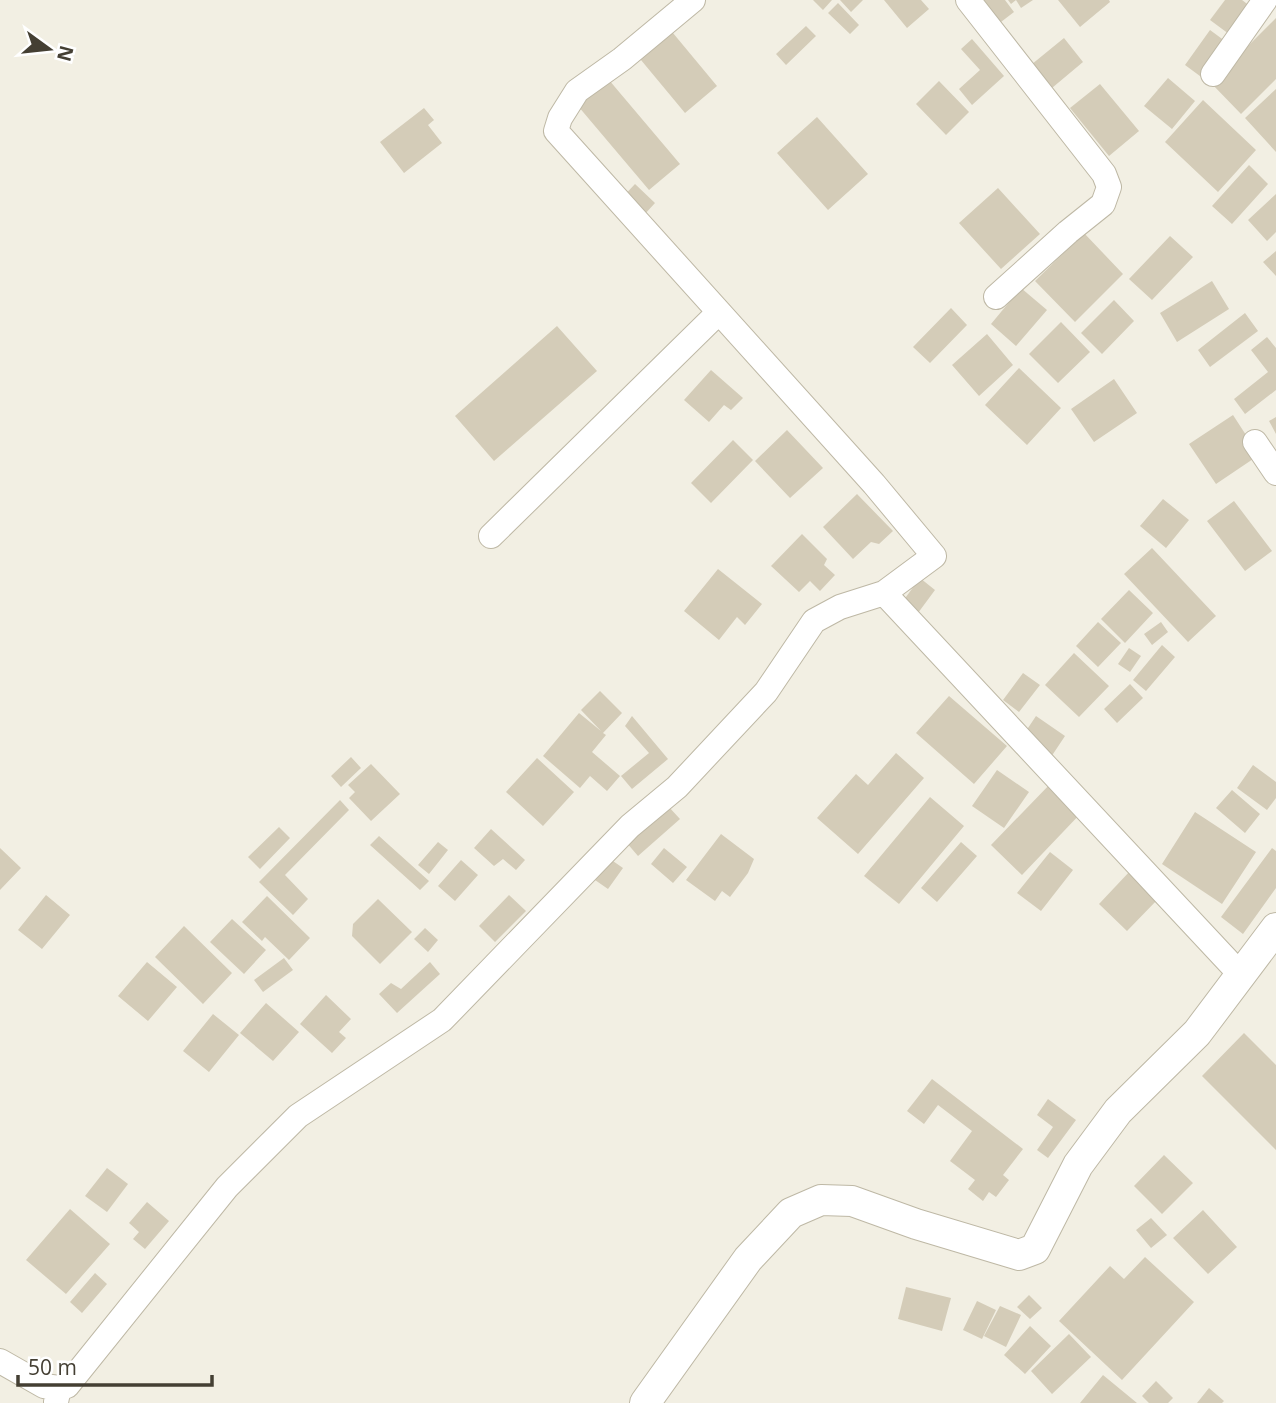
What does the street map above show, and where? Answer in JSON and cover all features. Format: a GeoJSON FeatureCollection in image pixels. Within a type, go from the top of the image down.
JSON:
{"type":"FeatureCollection","features":[{"type":"Feature","properties":{"kind":"street"},"geometry":{"type":"LineString","coordinates":[[0,1361],[58,1396],[227,1187],[298,1116],[442,1020],[630,826],[677,788],[740,721],[766,692],[814,621],[839,607],[884,593],[934,556],[874,484],[556,131],[560,118],[577,91],[622,59],[693,0]]}},
{"type":"Feature","properties":{"kind":"street"},"geometry":{"type":"LineString","coordinates":[[968,0],[1104,174],[1109,187],[1103,204],[996,297]]}},
{"type":"Feature","properties":{"kind":"street"},"geometry":{"type":"LineString","coordinates":[[1213,74],[1265,0]]}},
{"type":"Feature","properties":{"kind":"street"},"geometry":{"type":"LineString","coordinates":[[491,536],[718,313]]}},
{"type":"Feature","properties":{"kind":"street"},"geometry":{"type":"LineString","coordinates":[[1255,442],[1276,473]]}},
{"type":"Feature","properties":{"kind":"street"},"geometry":{"type":"LineString","coordinates":[[884,593],[1241,975]]}},
{"type":"Feature","properties":{"kind":"street"},"geometry":{"type":"LineString","coordinates":[[645,1403],[748,1259],[791,1213],[821,1200],[852,1201],[916,1224],[1019,1255],[1035,1249],[1079,1165],[1118,1111],[1197,1033],[1276,928]]}},
{"type":"Feature","properties":{"kind":"building"},"geometry":{"type":"Polygon","coordinates":[[[813,0],[832,0],[823,10],[813,0]]]}},
{"type":"Feature","properties":{"kind":"building"},"geometry":{"type":"Polygon","coordinates":[[[840,0],[863,0],[851,12],[840,0]]]}},
{"type":"Feature","properties":{"kind":"building"},"geometry":{"type":"Polygon","coordinates":[[[884,0],[921,0],[929,9],[907,28],[884,0]]]}},
{"type":"Feature","properties":{"kind":"building"},"geometry":{"type":"Polygon","coordinates":[[[978,0],[1005,0],[1014,12],[997,25],[978,0]]]}},
{"type":"Feature","properties":{"kind":"building"},"geometry":{"type":"Polygon","coordinates":[[[1016,0],[1033,0],[1021,8],[1016,0]]]}},
{"type":"Feature","properties":{"kind":"building"},"geometry":{"type":"Polygon","coordinates":[[[1058,0],[1109,0],[1110,2],[1080,27],[1058,0]]]}},
{"type":"Feature","properties":{"kind":"building"},"geometry":{"type":"Polygon","coordinates":[[[1225,0],[1242,0],[1254,9],[1233,37],[1210,20],[1225,0]]]}},
{"type":"Feature","properties":{"kind":"building"},"geometry":{"type":"Polygon","coordinates":[[[838,3],[859,25],[850,34],[828,13],[838,3]]]}},
{"type":"Feature","properties":{"kind":"building"},"geometry":{"type":"Polygon","coordinates":[[[1276,18],[1276,79],[1241,114],[1211,83],[1276,18]]]}},
{"type":"Feature","properties":{"kind":"building"},"geometry":{"type":"Polygon","coordinates":[[[806,26],[816,36],[786,65],[776,54],[806,26]]]}},
{"type":"Feature","properties":{"kind":"building"},"geometry":{"type":"Polygon","coordinates":[[[668,27],[717,86],[685,113],[636,54],[668,27]]]}},
{"type":"Feature","properties":{"kind":"building"},"geometry":{"type":"Polygon","coordinates":[[[1210,30],[1229,44],[1204,79],[1185,65],[1210,30]]]}},
{"type":"Feature","properties":{"kind":"building"},"geometry":{"type":"Polygon","coordinates":[[[1064,38],[1083,62],[1046,93],[1026,69],[1064,38]]]}},
{"type":"Feature","properties":{"kind":"building"},"geometry":{"type":"Polygon","coordinates":[[[972,39],[1004,76],[972,105],[959,89],[980,70],[961,49],[972,39]]]}},
{"type":"Feature","properties":{"kind":"building"},"geometry":{"type":"Polygon","coordinates":[[[1168,78],[1195,101],[1172,129],[1144,106],[1168,78]]]}},
{"type":"Feature","properties":{"kind":"building"},"geometry":{"type":"Polygon","coordinates":[[[609,80],[680,164],[649,190],[578,106],[609,80]]]}},
{"type":"Feature","properties":{"kind":"building"},"geometry":{"type":"Polygon","coordinates":[[[939,81],[969,112],[946,135],[916,104],[939,81]]]}},
{"type":"Feature","properties":{"kind":"building"},"geometry":{"type":"Polygon","coordinates":[[[1100,84],[1139,131],[1109,156],[1070,108],[1100,84]]]}},
{"type":"Feature","properties":{"kind":"building"},"geometry":{"type":"Polygon","coordinates":[[[1276,89],[1276,152],[1245,118],[1276,89]]]}},
{"type":"Feature","properties":{"kind":"building"},"geometry":{"type":"Polygon","coordinates":[[[1203,100],[1256,150],[1218,192],[1165,142],[1203,100]]]}},
{"type":"Feature","properties":{"kind":"building"},"geometry":{"type":"Polygon","coordinates":[[[424,108],[434,120],[428,125],[442,143],[404,173],[380,142],[424,108]]]}},
{"type":"Feature","properties":{"kind":"building"},"geometry":{"type":"Polygon","coordinates":[[[817,117],[868,174],[828,210],[777,153],[817,117]]]}},
{"type":"Feature","properties":{"kind":"building"},"geometry":{"type":"Polygon","coordinates":[[[1249,165],[1268,184],[1232,224],[1212,206],[1249,165]]]}},
{"type":"Feature","properties":{"kind":"building"},"geometry":{"type":"Polygon","coordinates":[[[635,184],[655,203],[644,215],[617,203],[635,184]]]}},
{"type":"Feature","properties":{"kind":"building"},"geometry":{"type":"Polygon","coordinates":[[[998,188],[1040,234],[1001,269],[959,223],[998,188]]]}},
{"type":"Feature","properties":{"kind":"building"},"geometry":{"type":"Polygon","coordinates":[[[1276,194],[1276,232],[1267,241],[1248,220],[1276,194]]]}},
{"type":"Feature","properties":{"kind":"building"},"geometry":{"type":"Polygon","coordinates":[[[1084,233],[1123,274],[1075,322],[1035,281],[1084,233]]]}},
{"type":"Feature","properties":{"kind":"building"},"geometry":{"type":"Polygon","coordinates":[[[1170,236],[1193,257],[1152,300],[1129,279],[1170,236]]]}},
{"type":"Feature","properties":{"kind":"building"},"geometry":{"type":"Polygon","coordinates":[[[1276,251],[1276,276],[1263,262],[1276,251]]]}},
{"type":"Feature","properties":{"kind":"building"},"geometry":{"type":"Polygon","coordinates":[[[1212,281],[1229,309],[1177,342],[1160,313],[1212,281]]]}},
{"type":"Feature","properties":{"kind":"building"},"geometry":{"type":"Polygon","coordinates":[[[1021,288],[1047,310],[1016,346],[991,324],[1021,288]]]}},
{"type":"Feature","properties":{"kind":"building"},"geometry":{"type":"Polygon","coordinates":[[[1114,300],[1134,321],[1102,354],[1081,333],[1114,300]]]}},
{"type":"Feature","properties":{"kind":"building"},"geometry":{"type":"Polygon","coordinates":[[[951,308],[967,325],[930,363],[913,347],[951,308]]]}},
{"type":"Feature","properties":{"kind":"building"},"geometry":{"type":"Polygon","coordinates":[[[1245,313],[1258,331],[1210,367],[1198,350],[1245,313]]]}},
{"type":"Feature","properties":{"kind":"building"},"geometry":{"type":"Polygon","coordinates":[[[1061,322],[1090,352],[1058,383],[1029,354],[1061,322]]]}},
{"type":"Feature","properties":{"kind":"building"},"geometry":{"type":"Polygon","coordinates":[[[557,326],[597,371],[494,461],[455,416],[557,326]]]}},
{"type":"Feature","properties":{"kind":"building"},"geometry":{"type":"Polygon","coordinates":[[[987,334],[1013,365],[979,396],[952,365],[987,334]]]}},
{"type":"Feature","properties":{"kind":"building"},"geometry":{"type":"Polygon","coordinates":[[[1267,337],[1276,348],[1276,390],[1245,414],[1234,399],[1268,372],[1251,350],[1267,337]]]}},
{"type":"Feature","properties":{"kind":"building"},"geometry":{"type":"Polygon","coordinates":[[[1019,368],[1061,408],[1027,445],[985,405],[1019,368]]]}},
{"type":"Feature","properties":{"kind":"building"},"geometry":{"type":"Polygon","coordinates":[[[711,370],[743,398],[731,410],[724,405],[709,422],[684,400],[711,370]]]}},
{"type":"Feature","properties":{"kind":"building"},"geometry":{"type":"Polygon","coordinates":[[[1114,379],[1137,413],[1094,442],[1071,409],[1114,379]]]}},
{"type":"Feature","properties":{"kind":"building"},"geometry":{"type":"Polygon","coordinates":[[[1233,415],[1259,455],[1216,484],[1189,444],[1233,415]]]}},
{"type":"Feature","properties":{"kind":"building"},"geometry":{"type":"Polygon","coordinates":[[[1276,417],[1276,434],[1269,421],[1276,417]]]}},
{"type":"Feature","properties":{"kind":"building"},"geometry":{"type":"Polygon","coordinates":[[[787,430],[823,468],[790,498],[755,461],[787,430]]]}},
{"type":"Feature","properties":{"kind":"building"},"geometry":{"type":"Polygon","coordinates":[[[733,440],[753,460],[711,503],[691,483],[733,440]]]}},
{"type":"Feature","properties":{"kind":"building"},"geometry":{"type":"Polygon","coordinates":[[[857,494],[893,531],[879,544],[871,542],[853,559],[823,527],[857,494]]]}},
{"type":"Feature","properties":{"kind":"building"},"geometry":{"type":"Polygon","coordinates":[[[1163,499],[1189,520],[1166,548],[1140,526],[1163,499]]]}},
{"type":"Feature","properties":{"kind":"building"},"geometry":{"type":"Polygon","coordinates":[[[1234,501],[1272,551],[1245,571],[1207,521],[1234,501]]]}},
{"type":"Feature","properties":{"kind":"building"},"geometry":{"type":"Polygon","coordinates":[[[802,534],[827,559],[824,565],[835,575],[820,591],[810,581],[799,592],[771,566],[802,534]]]}},
{"type":"Feature","properties":{"kind":"building"},"geometry":{"type":"Polygon","coordinates":[[[1152,548],[1216,616],[1188,642],[1124,574],[1152,548]]]}},
{"type":"Feature","properties":{"kind":"building"},"geometry":{"type":"Polygon","coordinates":[[[718,569],[762,604],[745,625],[737,617],[719,640],[684,611],[718,569]]]}},
{"type":"Feature","properties":{"kind":"building"},"geometry":{"type":"Polygon","coordinates":[[[920,578],[935,590],[918,613],[903,601],[920,578]]]}},
{"type":"Feature","properties":{"kind":"building"},"geometry":{"type":"Polygon","coordinates":[[[1129,590],[1153,613],[1125,643],[1101,619],[1129,590]]]}},
{"type":"Feature","properties":{"kind":"building"},"geometry":{"type":"Polygon","coordinates":[[[1098,622],[1121,643],[1098,667],[1076,646],[1098,622]]]}},
{"type":"Feature","properties":{"kind":"building"},"geometry":{"type":"Polygon","coordinates":[[[1161,622],[1168,632],[1152,645],[1144,634],[1161,622]]]}},
{"type":"Feature","properties":{"kind":"building"},"geometry":{"type":"Polygon","coordinates":[[[1162,645],[1175,657],[1146,691],[1133,680],[1162,645]]]}},
{"type":"Feature","properties":{"kind":"building"},"geometry":{"type":"Polygon","coordinates":[[[1129,648],[1141,656],[1130,672],[1118,664],[1129,648]]]}},
{"type":"Feature","properties":{"kind":"building"},"geometry":{"type":"Polygon","coordinates":[[[1074,653],[1109,686],[1079,717],[1045,685],[1074,653]]]}},
{"type":"Feature","properties":{"kind":"building"},"geometry":{"type":"Polygon","coordinates":[[[1023,673],[1040,685],[1019,712],[1003,700],[1023,673]]]}},
{"type":"Feature","properties":{"kind":"building"},"geometry":{"type":"Polygon","coordinates":[[[1130,684],[1143,698],[1117,723],[1104,709],[1130,684]]]}},
{"type":"Feature","properties":{"kind":"building"},"geometry":{"type":"Polygon","coordinates":[[[600,691],[622,713],[603,733],[606,735],[592,752],[620,776],[607,791],[590,776],[580,788],[543,756],[579,713],[601,731],[581,710],[600,691]]]}},
{"type":"Feature","properties":{"kind":"building"},"geometry":{"type":"Polygon","coordinates":[[[949,696],[1007,746],[974,784],[916,733],[949,696]]]}},
{"type":"Feature","properties":{"kind":"building"},"geometry":{"type":"Polygon","coordinates":[[[632,716],[668,759],[632,789],[621,776],[649,753],[625,726],[632,716]]]}},
{"type":"Feature","properties":{"kind":"building"},"geometry":{"type":"Polygon","coordinates":[[[1036,716],[1065,736],[1051,757],[1022,737],[1036,716]]]}},
{"type":"Feature","properties":{"kind":"building"},"geometry":{"type":"Polygon","coordinates":[[[896,753],[924,778],[858,854],[817,818],[856,774],[868,785],[896,753]]]}},
{"type":"Feature","properties":{"kind":"building"},"geometry":{"type":"Polygon","coordinates":[[[351,757],[361,768],[341,787],[331,776],[351,757]]]}},
{"type":"Feature","properties":{"kind":"building"},"geometry":{"type":"Polygon","coordinates":[[[537,758],[574,792],[543,826],[506,792],[537,758]]]}},
{"type":"Feature","properties":{"kind":"building"},"geometry":{"type":"Polygon","coordinates":[[[371,764],[400,794],[371,821],[349,798],[355,792],[348,785],[371,764]]]}},
{"type":"Feature","properties":{"kind":"building"},"geometry":{"type":"Polygon","coordinates":[[[1253,765],[1276,782],[1276,798],[1267,810],[1237,788],[1253,765]]]}},
{"type":"Feature","properties":{"kind":"building"},"geometry":{"type":"Polygon","coordinates":[[[997,770],[1029,792],[1004,828],[972,806],[997,770]]]}},
{"type":"Feature","properties":{"kind":"building"},"geometry":{"type":"Polygon","coordinates":[[[1052,782],[1083,811],[1022,875],[991,845],[1052,782]]]}},
{"type":"Feature","properties":{"kind":"building"},"geometry":{"type":"Polygon","coordinates":[[[1232,790],[1260,814],[1245,833],[1216,808],[1232,790]]]}},
{"type":"Feature","properties":{"kind":"building"},"geometry":{"type":"Polygon","coordinates":[[[930,797],[964,826],[899,904],[864,876],[930,797]]]}},
{"type":"Feature","properties":{"kind":"building"},"geometry":{"type":"Polygon","coordinates":[[[340,800],[349,810],[285,875],[308,899],[293,915],[259,882],[340,800]]]}},
{"type":"Feature","properties":{"kind":"building"},"geometry":{"type":"Polygon","coordinates":[[[668,806],[680,819],[638,856],[626,842],[668,806]]]}},
{"type":"Feature","properties":{"kind":"building"},"geometry":{"type":"Polygon","coordinates":[[[1195,812],[1256,852],[1222,904],[1162,864],[1195,812]]]}},
{"type":"Feature","properties":{"kind":"building"},"geometry":{"type":"Polygon","coordinates":[[[279,827],[290,838],[260,869],[248,857],[279,827]]]}},
{"type":"Feature","properties":{"kind":"building"},"geometry":{"type":"Polygon","coordinates":[[[491,829],[525,860],[516,870],[503,859],[494,866],[474,848],[491,829]]]}},
{"type":"Feature","properties":{"kind":"building"},"geometry":{"type":"Polygon","coordinates":[[[721,834],[754,859],[748,873],[730,897],[722,891],[715,901],[686,880],[721,834]]]}},
{"type":"Feature","properties":{"kind":"building"},"geometry":{"type":"Polygon","coordinates":[[[379,836],[429,881],[420,890],[370,845],[379,836]]]}},
{"type":"Feature","properties":{"kind":"building"},"geometry":{"type":"Polygon","coordinates":[[[438,842],[448,850],[429,874],[418,865],[438,842]]]}},
{"type":"Feature","properties":{"kind":"building"},"geometry":{"type":"Polygon","coordinates":[[[961,842],[977,856],[937,902],[921,888],[961,842]]]}},
{"type":"Feature","properties":{"kind":"building"},"geometry":{"type":"Polygon","coordinates":[[[0,848],[21,868],[0,890],[0,848]]]}},
{"type":"Feature","properties":{"kind":"building"},"geometry":{"type":"Polygon","coordinates":[[[664,848],[687,867],[673,883],[651,864],[664,848]]]}},
{"type":"Feature","properties":{"kind":"building"},"geometry":{"type":"Polygon","coordinates":[[[1272,848],[1276,851],[1276,888],[1243,934],[1221,917],[1272,848]]]}},
{"type":"Feature","properties":{"kind":"building"},"geometry":{"type":"Polygon","coordinates":[[[1050,852],[1073,870],[1041,911],[1017,893],[1050,852]]]}},
{"type":"Feature","properties":{"kind":"building"},"geometry":{"type":"Polygon","coordinates":[[[610,859],[623,868],[608,889],[595,880],[610,859]]]}},
{"type":"Feature","properties":{"kind":"building"},"geometry":{"type":"Polygon","coordinates":[[[461,860],[478,875],[455,901],[438,886],[461,860]]]}},
{"type":"Feature","properties":{"kind":"building"},"geometry":{"type":"Polygon","coordinates":[[[1131,870],[1159,898],[1127,931],[1099,904],[1131,870]]]}},
{"type":"Feature","properties":{"kind":"building"},"geometry":{"type":"Polygon","coordinates":[[[46,895],[70,915],[42,949],[18,930],[46,895]]]}},
{"type":"Feature","properties":{"kind":"building"},"geometry":{"type":"Polygon","coordinates":[[[509,895],[526,911],[495,942],[479,926],[509,895]]]}},
{"type":"Feature","properties":{"kind":"building"},"geometry":{"type":"Polygon","coordinates":[[[267,896],[310,938],[289,960],[265,937],[262,941],[242,922],[267,896]]]}},
{"type":"Feature","properties":{"kind":"building"},"geometry":{"type":"Polygon","coordinates":[[[378,899],[412,932],[380,964],[352,936],[353,924],[378,899]]]}},
{"type":"Feature","properties":{"kind":"building"},"geometry":{"type":"Polygon","coordinates":[[[232,919],[266,950],[244,974],[210,942],[232,919]]]}},
{"type":"Feature","properties":{"kind":"building"},"geometry":{"type":"Polygon","coordinates":[[[184,926],[232,973],[203,1004],[155,957],[184,926]]]}},
{"type":"Feature","properties":{"kind":"building"},"geometry":{"type":"Polygon","coordinates":[[[425,928],[438,940],[428,952],[414,939],[425,928]]]}},
{"type":"Feature","properties":{"kind":"building"},"geometry":{"type":"Polygon","coordinates":[[[284,958],[293,970],[263,992],[254,980],[284,958]]]}},
{"type":"Feature","properties":{"kind":"building"},"geometry":{"type":"Polygon","coordinates":[[[147,962],[177,987],[148,1021],[118,996],[147,962]]]}},
{"type":"Feature","properties":{"kind":"building"},"geometry":{"type":"Polygon","coordinates":[[[430,962],[440,974],[397,1013],[379,994],[391,983],[401,989],[430,962]]]}},
{"type":"Feature","properties":{"kind":"building"},"geometry":{"type":"Polygon","coordinates":[[[326,995],[351,1019],[339,1032],[346,1038],[332,1053],[300,1024],[326,995]]]}},
{"type":"Feature","properties":{"kind":"building"},"geometry":{"type":"Polygon","coordinates":[[[266,1003],[299,1032],[273,1061],[240,1033],[266,1003]]]}},
{"type":"Feature","properties":{"kind":"building"},"geometry":{"type":"Polygon","coordinates":[[[213,1014],[239,1035],[209,1072],[183,1051],[213,1014]]]}},
{"type":"Feature","properties":{"kind":"building"},"geometry":{"type":"Polygon","coordinates":[[[1244,1033],[1276,1065],[1276,1150],[1202,1076],[1244,1033]]]}},
{"type":"Feature","properties":{"kind":"building"},"geometry":{"type":"Polygon","coordinates":[[[932,1079],[1023,1149],[1003,1175],[1009,1180],[996,1197],[989,1192],[983,1201],[968,1189],[975,1180],[950,1161],[972,1131],[938,1105],[924,1124],[907,1111],[932,1079]]]}},
{"type":"Feature","properties":{"kind":"building"},"geometry":{"type":"Polygon","coordinates":[[[1048,1099],[1076,1120],[1048,1158],[1037,1150],[1053,1127],[1037,1115],[1048,1099]]]}},
{"type":"Feature","properties":{"kind":"building"},"geometry":{"type":"Polygon","coordinates":[[[1164,1155],[1193,1183],[1162,1214],[1134,1186],[1164,1155]]]}},
{"type":"Feature","properties":{"kind":"building"},"geometry":{"type":"Polygon","coordinates":[[[107,1168],[128,1184],[107,1212],[85,1196],[107,1168]]]}},
{"type":"Feature","properties":{"kind":"building"},"geometry":{"type":"Polygon","coordinates":[[[147,1202],[169,1221],[145,1249],[133,1239],[139,1232],[129,1223],[147,1202]]]}},
{"type":"Feature","properties":{"kind":"building"},"geometry":{"type":"Polygon","coordinates":[[[70,1209],[110,1244],[66,1294],[26,1260],[70,1209]]]}},
{"type":"Feature","properties":{"kind":"building"},"geometry":{"type":"Polygon","coordinates":[[[1203,1210],[1237,1247],[1208,1274],[1173,1238],[1203,1210]]]}},
{"type":"Feature","properties":{"kind":"building"},"geometry":{"type":"Polygon","coordinates":[[[1151,1218],[1167,1235],[1151,1248],[1136,1230],[1151,1218]]]}},
{"type":"Feature","properties":{"kind":"building"},"geometry":{"type":"Polygon","coordinates":[[[1145,1257],[1194,1302],[1122,1380],[1059,1321],[1110,1266],[1124,1279],[1145,1257]]]}},
{"type":"Feature","properties":{"kind":"building"},"geometry":{"type":"Polygon","coordinates":[[[95,1273],[107,1284],[82,1313],[70,1302],[95,1273]]]}},
{"type":"Feature","properties":{"kind":"building"},"geometry":{"type":"Polygon","coordinates":[[[906,1287],[951,1298],[942,1331],[898,1319],[906,1287]]]}},
{"type":"Feature","properties":{"kind":"building"},"geometry":{"type":"Polygon","coordinates":[[[1029,1295],[1042,1308],[1030,1319],[1017,1307],[1029,1295]]]}},
{"type":"Feature","properties":{"kind":"building"},"geometry":{"type":"Polygon","coordinates":[[[977,1301],[996,1310],[982,1339],[963,1330],[977,1301]]]}},
{"type":"Feature","properties":{"kind":"building"},"geometry":{"type":"Polygon","coordinates":[[[1000,1306],[1021,1315],[1006,1347],[984,1336],[1000,1306]]]}},
{"type":"Feature","properties":{"kind":"building"},"geometry":{"type":"Polygon","coordinates":[[[1030,1326],[1051,1346],[1025,1374],[1004,1355],[1030,1326]]]}},
{"type":"Feature","properties":{"kind":"building"},"geometry":{"type":"Polygon","coordinates":[[[1069,1334],[1091,1357],[1052,1394],[1031,1371],[1069,1334]]]}},
{"type":"Feature","properties":{"kind":"building"},"geometry":{"type":"Polygon","coordinates":[[[1103,1375],[1137,1403],[1080,1403],[1103,1375]]]}},
{"type":"Feature","properties":{"kind":"building"},"geometry":{"type":"Polygon","coordinates":[[[1156,1381],[1173,1398],[1168,1403],[1149,1403],[1142,1396],[1156,1381]]]}},
{"type":"Feature","properties":{"kind":"building"},"geometry":{"type":"Polygon","coordinates":[[[1209,1388],[1224,1401],[1222,1403],[1197,1403],[1209,1388]]]}}]}
